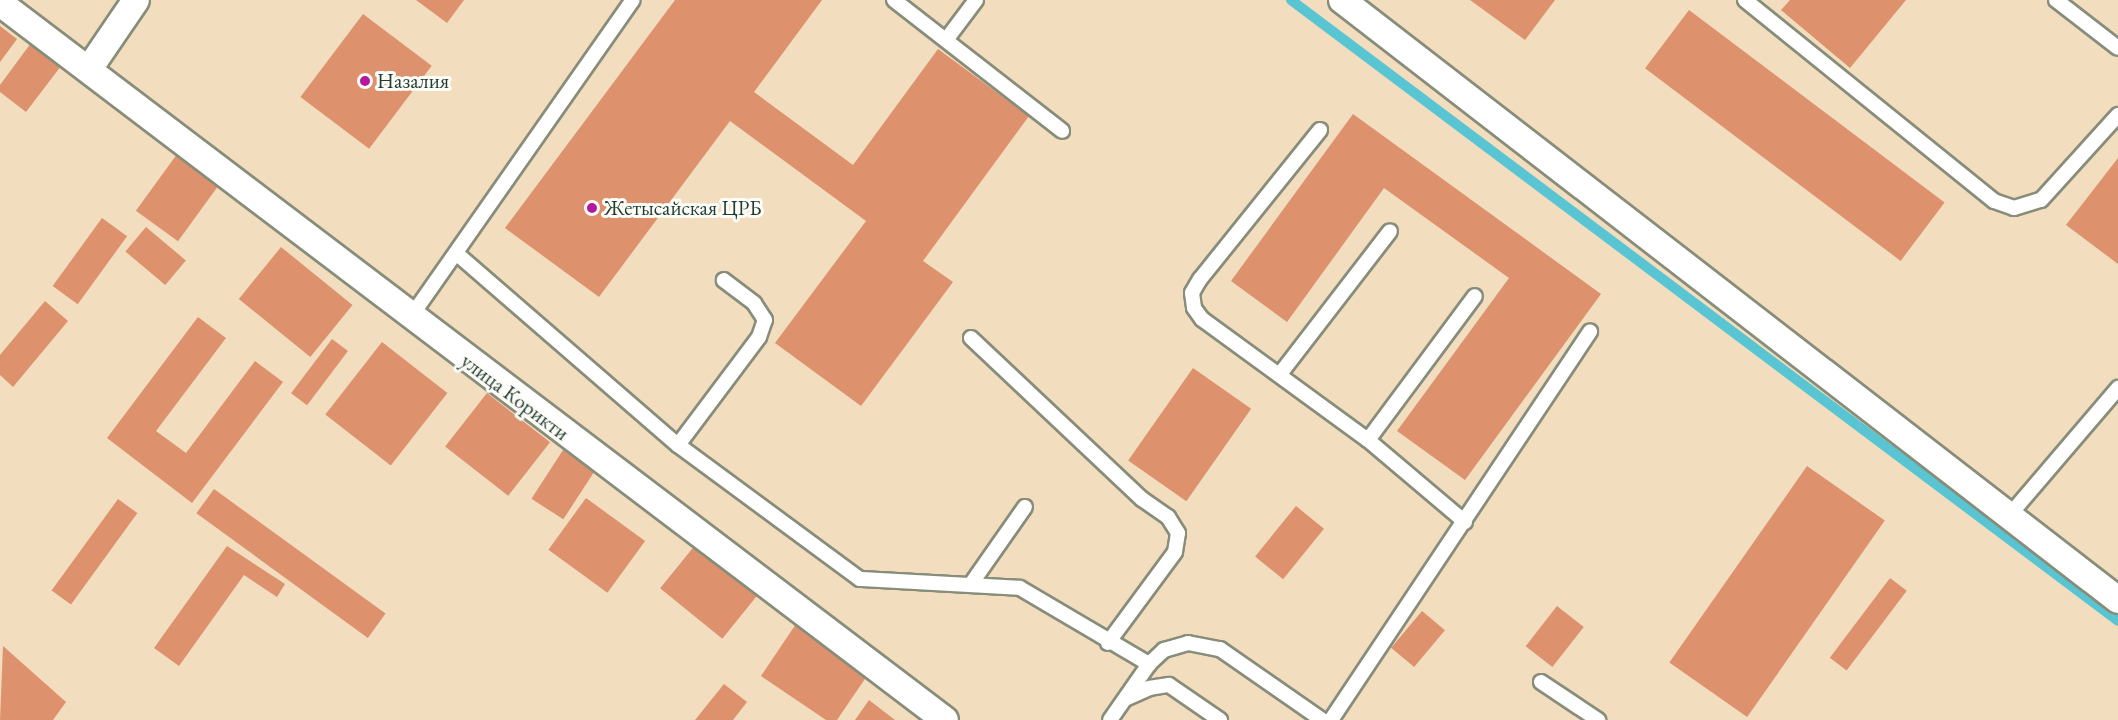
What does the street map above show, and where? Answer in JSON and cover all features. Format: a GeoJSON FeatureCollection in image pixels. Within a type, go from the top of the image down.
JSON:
{"type":"FeatureCollection","features":[{"type":"Feature","properties":{"kind":"street"},"geometry":{"type":"LineString","coordinates":[[89,69],[136,0]]}},
{"type":"Feature","properties":{"kind":"street"},"geometry":{"type":"LineString","coordinates":[[1342,0],[2118,600]]}},
{"type":"Feature","properties":{"kind":"street","name":"улица Корикти"},"geometry":{"type":"LineString","coordinates":[[0,3],[89,69],[410,318],[945,720]]}},
{"type":"Feature","properties":{"kind":"lane"},"geometry":{"type":"LineString","coordinates":[[410,318],[633,0]]}},
{"type":"Feature","properties":{"kind":"lane"},"geometry":{"type":"LineString","coordinates":[[894,0],[1062,130]]}},
{"type":"Feature","properties":{"kind":"lane"},"geometry":{"type":"LineString","coordinates":[[946,40],[976,0]]}},
{"type":"Feature","properties":{"kind":"lane"},"geometry":{"type":"LineString","coordinates":[[1745,0],[1994,201],[2014,208],[2041,200],[2118,115]]}},
{"type":"Feature","properties":{"kind":"lane"},"geometry":{"type":"LineString","coordinates":[[2056,0],[2118,48]]}},
{"type":"Feature","properties":{"kind":"lane"},"geometry":{"type":"LineString","coordinates":[[1320,130],[1192,293],[1194,308],[1202,319],[1368,440],[1465,522]]}},
{"type":"Feature","properties":{"kind":"lane"},"geometry":{"type":"LineString","coordinates":[[1280,374],[1390,231]]}},
{"type":"Feature","properties":{"kind":"lane"},"geometry":{"type":"LineString","coordinates":[[456,253],[678,445],[860,579],[1020,588],[1108,643],[1149,664]]}},
{"type":"Feature","properties":{"kind":"lane"},"geometry":{"type":"LineString","coordinates":[[678,445],[759,338],[765,320],[754,303],[724,280]]}},
{"type":"Feature","properties":{"kind":"lane"},"geometry":{"type":"LineString","coordinates":[[1368,440],[1475,296]]}},
{"type":"Feature","properties":{"kind":"lane"},"geometry":{"type":"LineString","coordinates":[[1331,720],[1590,332]]}},
{"type":"Feature","properties":{"kind":"lane"},"geometry":{"type":"LineString","coordinates":[[971,338],[1142,499],[1168,517],[1178,533],[1175,552],[1108,643]]}},
{"type":"Feature","properties":{"kind":"lane"},"geometry":{"type":"LineString","coordinates":[[2008,517],[2118,388]]}},
{"type":"Feature","properties":{"kind":"lane"},"geometry":{"type":"LineString","coordinates":[[971,584],[1025,507]]}},
{"type":"Feature","properties":{"kind":"lane"},"geometry":{"type":"LineString","coordinates":[[1110,720],[1149,664],[1164,650],[1188,642],[1220,649],[1322,720]]}},
{"type":"Feature","properties":{"kind":"lane"},"geometry":{"type":"LineString","coordinates":[[1541,682],[1598,720]]}},
{"type":"Feature","properties":{"kind":"lane"},"geometry":{"type":"LineString","coordinates":[[1125,699],[1149,688],[1169,685],[1220,720]]}},
{"type":"Feature","properties":{"kind":"building"},"geometry":{"type":"Polygon","coordinates":[[[416,0],[464,0],[447,23],[416,0]]]}},
{"type":"Feature","properties":{"kind":"building","name":"Жетысайская ЦРБ"},"geometry":{"type":"Polygon","coordinates":[[[675,0],[822,0],[754,92],[853,165],[938,49],[1029,116],[923,261],[953,282],[861,406],[775,343],[866,221],[730,121],[599,297],[505,228],[675,0]]]}},
{"type":"Feature","properties":{"kind":"building"},"geometry":{"type":"Polygon","coordinates":[[[1470,0],[1555,0],[1525,40],[1470,0]]]}},
{"type":"Feature","properties":{"kind":"building"},"geometry":{"type":"Polygon","coordinates":[[[1790,0],[1906,0],[1850,68],[1781,10],[1790,0]]]}},
{"type":"Feature","properties":{"kind":"building"},"geometry":{"type":"Polygon","coordinates":[[[1689,10],[1945,203],[1901,261],[1645,68],[1689,10]]]}},
{"type":"Feature","properties":{"kind":"building","name":"Назалия"},"geometry":{"type":"Polygon","coordinates":[[[363,14],[432,66],[369,149],[300,97],[363,14]]]}},
{"type":"Feature","properties":{"kind":"building"},"geometry":{"type":"Polygon","coordinates":[[[0,26],[17,39],[0,62],[0,26]]]}},
{"type":"Feature","properties":{"kind":"building"},"geometry":{"type":"Polygon","coordinates":[[[31,43],[61,66],[26,112],[0,92],[0,85],[31,43]]]}},
{"type":"Feature","properties":{"kind":"building"},"geometry":{"type":"Polygon","coordinates":[[[1353,114],[1601,294],[1465,480],[1397,431],[1509,278],[1384,188],[1287,322],[1231,281],[1353,114]]]}},
{"type":"Feature","properties":{"kind":"building"},"geometry":{"type":"Polygon","coordinates":[[[180,150],[222,181],[178,241],[136,211],[180,150]]]}},
{"type":"Feature","properties":{"kind":"building"},"geometry":{"type":"Polygon","coordinates":[[[2118,158],[2118,264],[2066,225],[2118,158]]]}},
{"type":"Feature","properties":{"kind":"building"},"geometry":{"type":"Polygon","coordinates":[[[102,218],[127,236],[78,304],[53,286],[102,218]]]}},
{"type":"Feature","properties":{"kind":"building"},"geometry":{"type":"Polygon","coordinates":[[[146,227],[186,260],[165,285],[125,252],[146,227]]]}},
{"type":"Feature","properties":{"kind":"building"},"geometry":{"type":"Polygon","coordinates":[[[281,247],[352,305],[310,357],[239,299],[281,247]]]}},
{"type":"Feature","properties":{"kind":"building"},"geometry":{"type":"Polygon","coordinates":[[[45,301],[68,321],[13,387],[0,375],[0,355],[45,301]]]}},
{"type":"Feature","properties":{"kind":"building"},"geometry":{"type":"Polygon","coordinates":[[[198,317],[226,338],[156,431],[186,453],[255,361],[283,382],[192,503],[107,438],[198,317]]]}},
{"type":"Feature","properties":{"kind":"building"},"geometry":{"type":"Polygon","coordinates":[[[332,339],[348,351],[307,405],[291,393],[332,339]]]}},
{"type":"Feature","properties":{"kind":"building"},"geometry":{"type":"Polygon","coordinates":[[[382,342],[447,393],[391,466],[325,414],[382,342]]]}},
{"type":"Feature","properties":{"kind":"building"},"geometry":{"type":"Polygon","coordinates":[[[1193,368],[1251,409],[1186,501],[1128,461],[1193,368]]]}},
{"type":"Feature","properties":{"kind":"building"},"geometry":{"type":"Polygon","coordinates":[[[487,393],[550,442],[508,496],[445,447],[487,393]]]}},
{"type":"Feature","properties":{"kind":"building"},"geometry":{"type":"Polygon","coordinates":[[[563,450],[595,471],[563,519],[531,499],[563,450]]]}},
{"type":"Feature","properties":{"kind":"building"},"geometry":{"type":"Polygon","coordinates":[[[1807,466],[1885,520],[1747,717],[1669,663],[1807,466]]]}},
{"type":"Feature","properties":{"kind":"building"},"geometry":{"type":"Polygon","coordinates":[[[214,489],[386,614],[368,638],[196,513],[214,489]]]}},
{"type":"Feature","properties":{"kind":"building"},"geometry":{"type":"Polygon","coordinates":[[[586,498],[645,541],[607,593],[548,550],[586,498]]]}},
{"type":"Feature","properties":{"kind":"building"},"geometry":{"type":"Polygon","coordinates":[[[118,499],[137,513],[71,605],[52,590],[118,499]]]}},
{"type":"Feature","properties":{"kind":"building"},"geometry":{"type":"Polygon","coordinates":[[[1296,506],[1324,529],[1283,579],[1255,557],[1296,506]]]}},
{"type":"Feature","properties":{"kind":"building"},"geometry":{"type":"Polygon","coordinates":[[[696,544],[758,594],[722,639],[660,588],[696,544]]]}},
{"type":"Feature","properties":{"kind":"building"},"geometry":{"type":"Polygon","coordinates":[[[227,546],[285,584],[277,597],[244,575],[179,666],[154,648],[227,546]]]}},
{"type":"Feature","properties":{"kind":"building"},"geometry":{"type":"Polygon","coordinates":[[[1890,578],[1907,591],[1847,671],[1830,658],[1890,578]]]}},
{"type":"Feature","properties":{"kind":"building"},"geometry":{"type":"Polygon","coordinates":[[[1557,606],[1584,627],[1552,667],[1526,646],[1557,606]]]}},
{"type":"Feature","properties":{"kind":"building"},"geometry":{"type":"Polygon","coordinates":[[[1422,611],[1445,630],[1414,667],[1391,648],[1422,611]]]}},
{"type":"Feature","properties":{"kind":"building"},"geometry":{"type":"Polygon","coordinates":[[[800,618],[873,667],[837,720],[826,720],[761,676],[800,618]]]}},
{"type":"Feature","properties":{"kind":"building"},"geometry":{"type":"Polygon","coordinates":[[[3,646],[66,702],[53,720],[0,720],[3,646]]]}},
{"type":"Feature","properties":{"kind":"building"},"geometry":{"type":"Polygon","coordinates":[[[724,684],[747,702],[733,720],[695,720],[724,684]]]}},
{"type":"Feature","properties":{"kind":"building"},"geometry":{"type":"Polygon","coordinates":[[[869,700],[895,720],[855,720],[869,700]]]}},
{"type":"Feature","properties":{"kind":"waterway"},"geometry":{"type":"LineString","coordinates":[[1291,0],[2118,621]]}},
{"type":"Feature","properties":{"kind":"place","name":"Назалия"},"geometry":{"type":"Point","coordinates":[365,81]}},
{"type":"Feature","properties":{"kind":"place","name":"Жетысайская ЦРБ"},"geometry":{"type":"Point","coordinates":[592,208]}}]}
